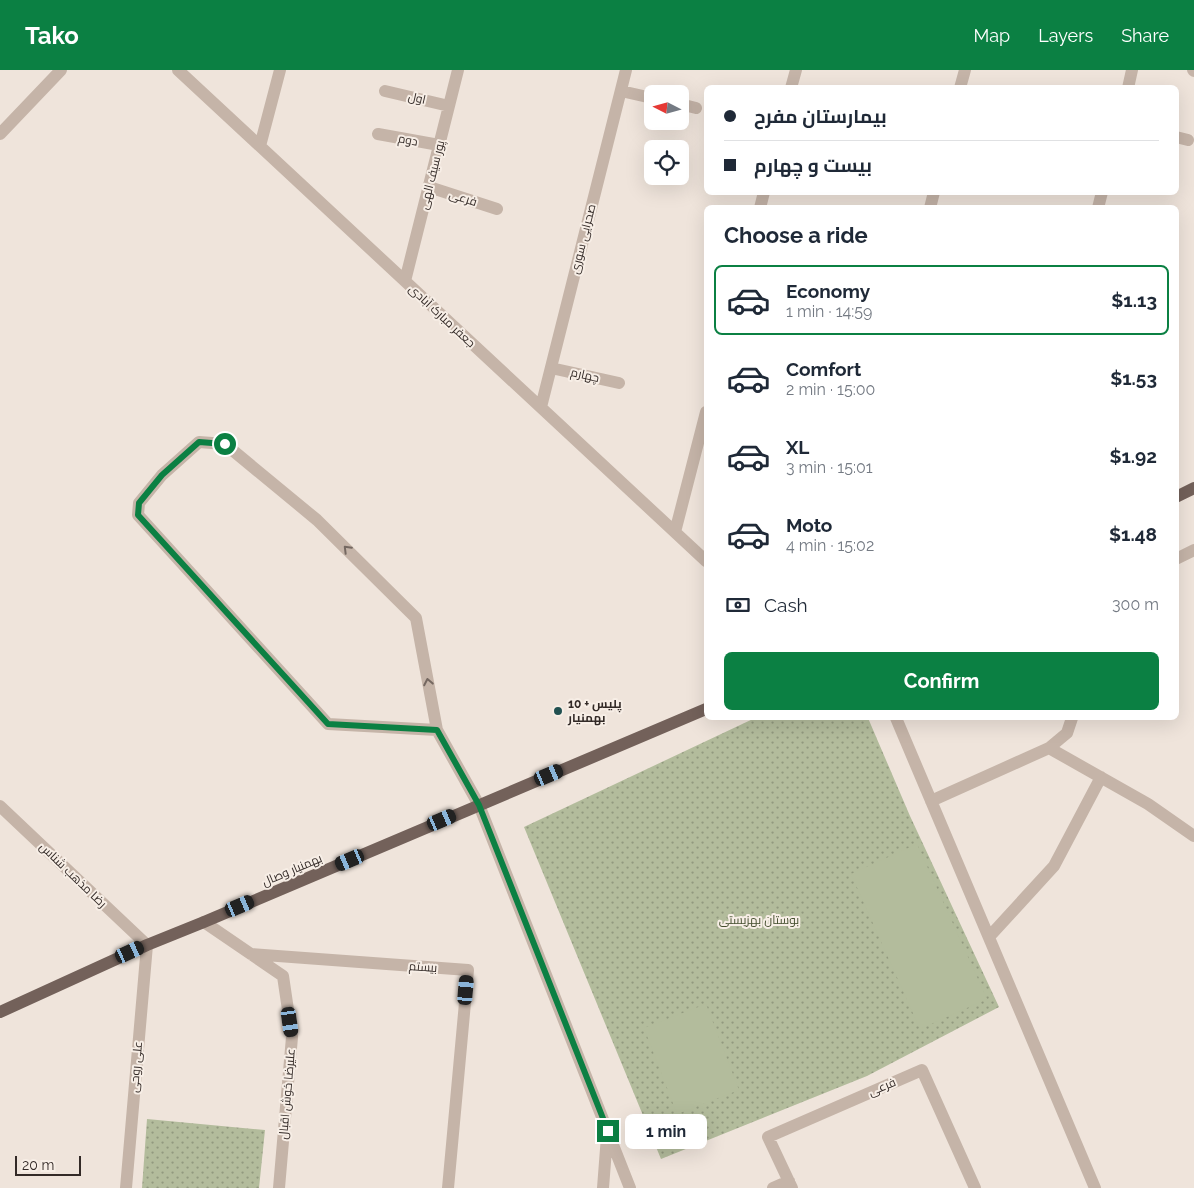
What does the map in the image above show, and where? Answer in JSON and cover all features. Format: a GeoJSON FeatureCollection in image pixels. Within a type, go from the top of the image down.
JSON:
{"type":"FeatureCollection","features":[{"type":"Feature","properties":{"kind":"main road"},"geometry":{"type":"LineString","coordinates":[[1179,495],[1194,488]]}},
{"type":"Feature","properties":{"kind":"main road","name":"بهمنیار وصال"},"geometry":{"type":"LineString","coordinates":[[0,1012],[146,945],[704,710]]}},
{"type":"Feature","properties":{"kind":"street"},"geometry":{"type":"LineString","coordinates":[[0,134],[61,70]]}},
{"type":"Feature","properties":{"kind":"street","name":"جعفر مبارک آبادی"},"geometry":{"type":"LineString","coordinates":[[178,70],[704,559]]}},
{"type":"Feature","properties":{"kind":"street"},"geometry":{"type":"LineString","coordinates":[[260,146],[280,70]]}},
{"type":"Feature","properties":{"kind":"street","name":"پور سیف الهی"},"geometry":{"type":"LineString","coordinates":[[405,281],[458,70]]}},
{"type":"Feature","properties":{"kind":"street","name":"صحرایی سوری"},"geometry":{"type":"LineString","coordinates":[[540,407],[626,70]]}},
{"type":"Feature","properties":{"kind":"street"},"geometry":{"type":"LineString","coordinates":[[792,85],[796,70]]}},
{"type":"Feature","properties":{"kind":"street"},"geometry":{"type":"LineString","coordinates":[[961,85],[965,70]]}},
{"type":"Feature","properties":{"kind":"street"},"geometry":{"type":"LineString","coordinates":[[1129,85],[1132,70]]}},
{"type":"Feature","properties":{"kind":"street","name":"اول"},"geometry":{"type":"LineString","coordinates":[[385,91],[449,106]]}},
{"type":"Feature","properties":{"kind":"street"},"geometry":{"type":"LineString","coordinates":[[620,91],[644,96]]}},
{"type":"Feature","properties":{"kind":"street"},"geometry":{"type":"LineString","coordinates":[[689,106],[696,108]]}},
{"type":"Feature","properties":{"kind":"street","name":"دوم"},"geometry":{"type":"LineString","coordinates":[[378,134],[439,145]]}},
{"type":"Feature","properties":{"kind":"street","name":"فرعی"},"geometry":{"type":"LineString","coordinates":[[429,187],[497,209]]}},
{"type":"Feature","properties":{"kind":"street","name":"چهارم"},"geometry":{"type":"LineString","coordinates":[[551,368],[619,383]]}},
{"type":"Feature","properties":{"kind":"street"},"geometry":{"type":"LineString","coordinates":[[675,532],[704,420]]}},
{"type":"Feature","properties":{"kind":"street"},"geometry":{"type":"LineString","coordinates":[[437,730],[328,724],[138,515],[139,503],[162,475],[199,442],[225,444],[317,520],[416,618],[437,730],[479,805],[630,1188]]}},
{"type":"Feature","properties":{"kind":"street"},"geometry":{"type":"LineString","coordinates":[[1179,558],[1194,550]]}},
{"type":"Feature","properties":{"kind":"street"},"geometry":{"type":"LineString","coordinates":[[897,720],[1095,1188]]}},
{"type":"Feature","properties":{"kind":"street"},"geometry":{"type":"LineString","coordinates":[[931,801],[1049,748],[1068,733],[1071,720]]}},
{"type":"Feature","properties":{"kind":"street"},"geometry":{"type":"LineString","coordinates":[[1049,748],[1148,804],[1194,836]]}},
{"type":"Feature","properties":{"kind":"street"},"geometry":{"type":"LineString","coordinates":[[989,937],[1054,866],[1101,777]]}},
{"type":"Feature","properties":{"kind":"street","name":"رضا مذهب شناس"},"geometry":{"type":"LineString","coordinates":[[0,806],[146,945]]}},
{"type":"Feature","properties":{"kind":"street","name":"علیرضا خوش اقبال"},"geometry":{"type":"LineString","coordinates":[[204,922],[284,976],[292,1037],[279,1188]]}},
{"type":"Feature","properties":{"kind":"street","name":"علی روحی"},"geometry":{"type":"LineString","coordinates":[[126,1188],[146,945]]}},
{"type":"Feature","properties":{"kind":"street","name":"بیستم"},"geometry":{"type":"LineString","coordinates":[[250,954],[468,970],[448,1188]]}},
{"type":"Feature","properties":{"kind":"street","name":"فرعی"},"geometry":{"type":"LineString","coordinates":[[773,1188],[790,1184],[768,1137],[922,1070],[975,1188]]}},
{"type":"Feature","properties":{"kind":"street"},"geometry":{"type":"LineString","coordinates":[[603,1188],[608,1131]]}},
{"type":"Feature","properties":{"kind":"green space","name":"بوستان بهزیستی"},"geometry":{"type":"Polygon","coordinates":[[[751,720],[869,720],[910,816],[999,1007],[867,1076],[661,1159],[524,827],[751,720]]]}},
{"type":"Feature","properties":{"kind":"green space"},"geometry":{"type":"Polygon","coordinates":[[[917,844],[987,999],[920,1029],[851,874],[917,844]]]}},
{"type":"Feature","properties":{"kind":"green space"},"geometry":{"type":"Polygon","coordinates":[[[706,1004],[739,1090],[677,1114],[644,1028],[706,1004]]]}},
{"type":"Feature","properties":{"kind":"green space"},"geometry":{"type":"Polygon","coordinates":[[[147,1119],[265,1130],[259,1188],[142,1188],[147,1119]]]}},
{"type":"Feature","properties":{"kind":"place","name":"پلیس + 10 بهمنیار"},"geometry":{"type":"Point","coordinates":[558,711]}},
{"type":"Feature","properties":{"kind":"route"},"geometry":{"type":"LineString","coordinates":[[225,444],[199,442],[162,475],[139,503],[138,515],[328,724],[437,730],[479,805],[608,1131]]}}]}
